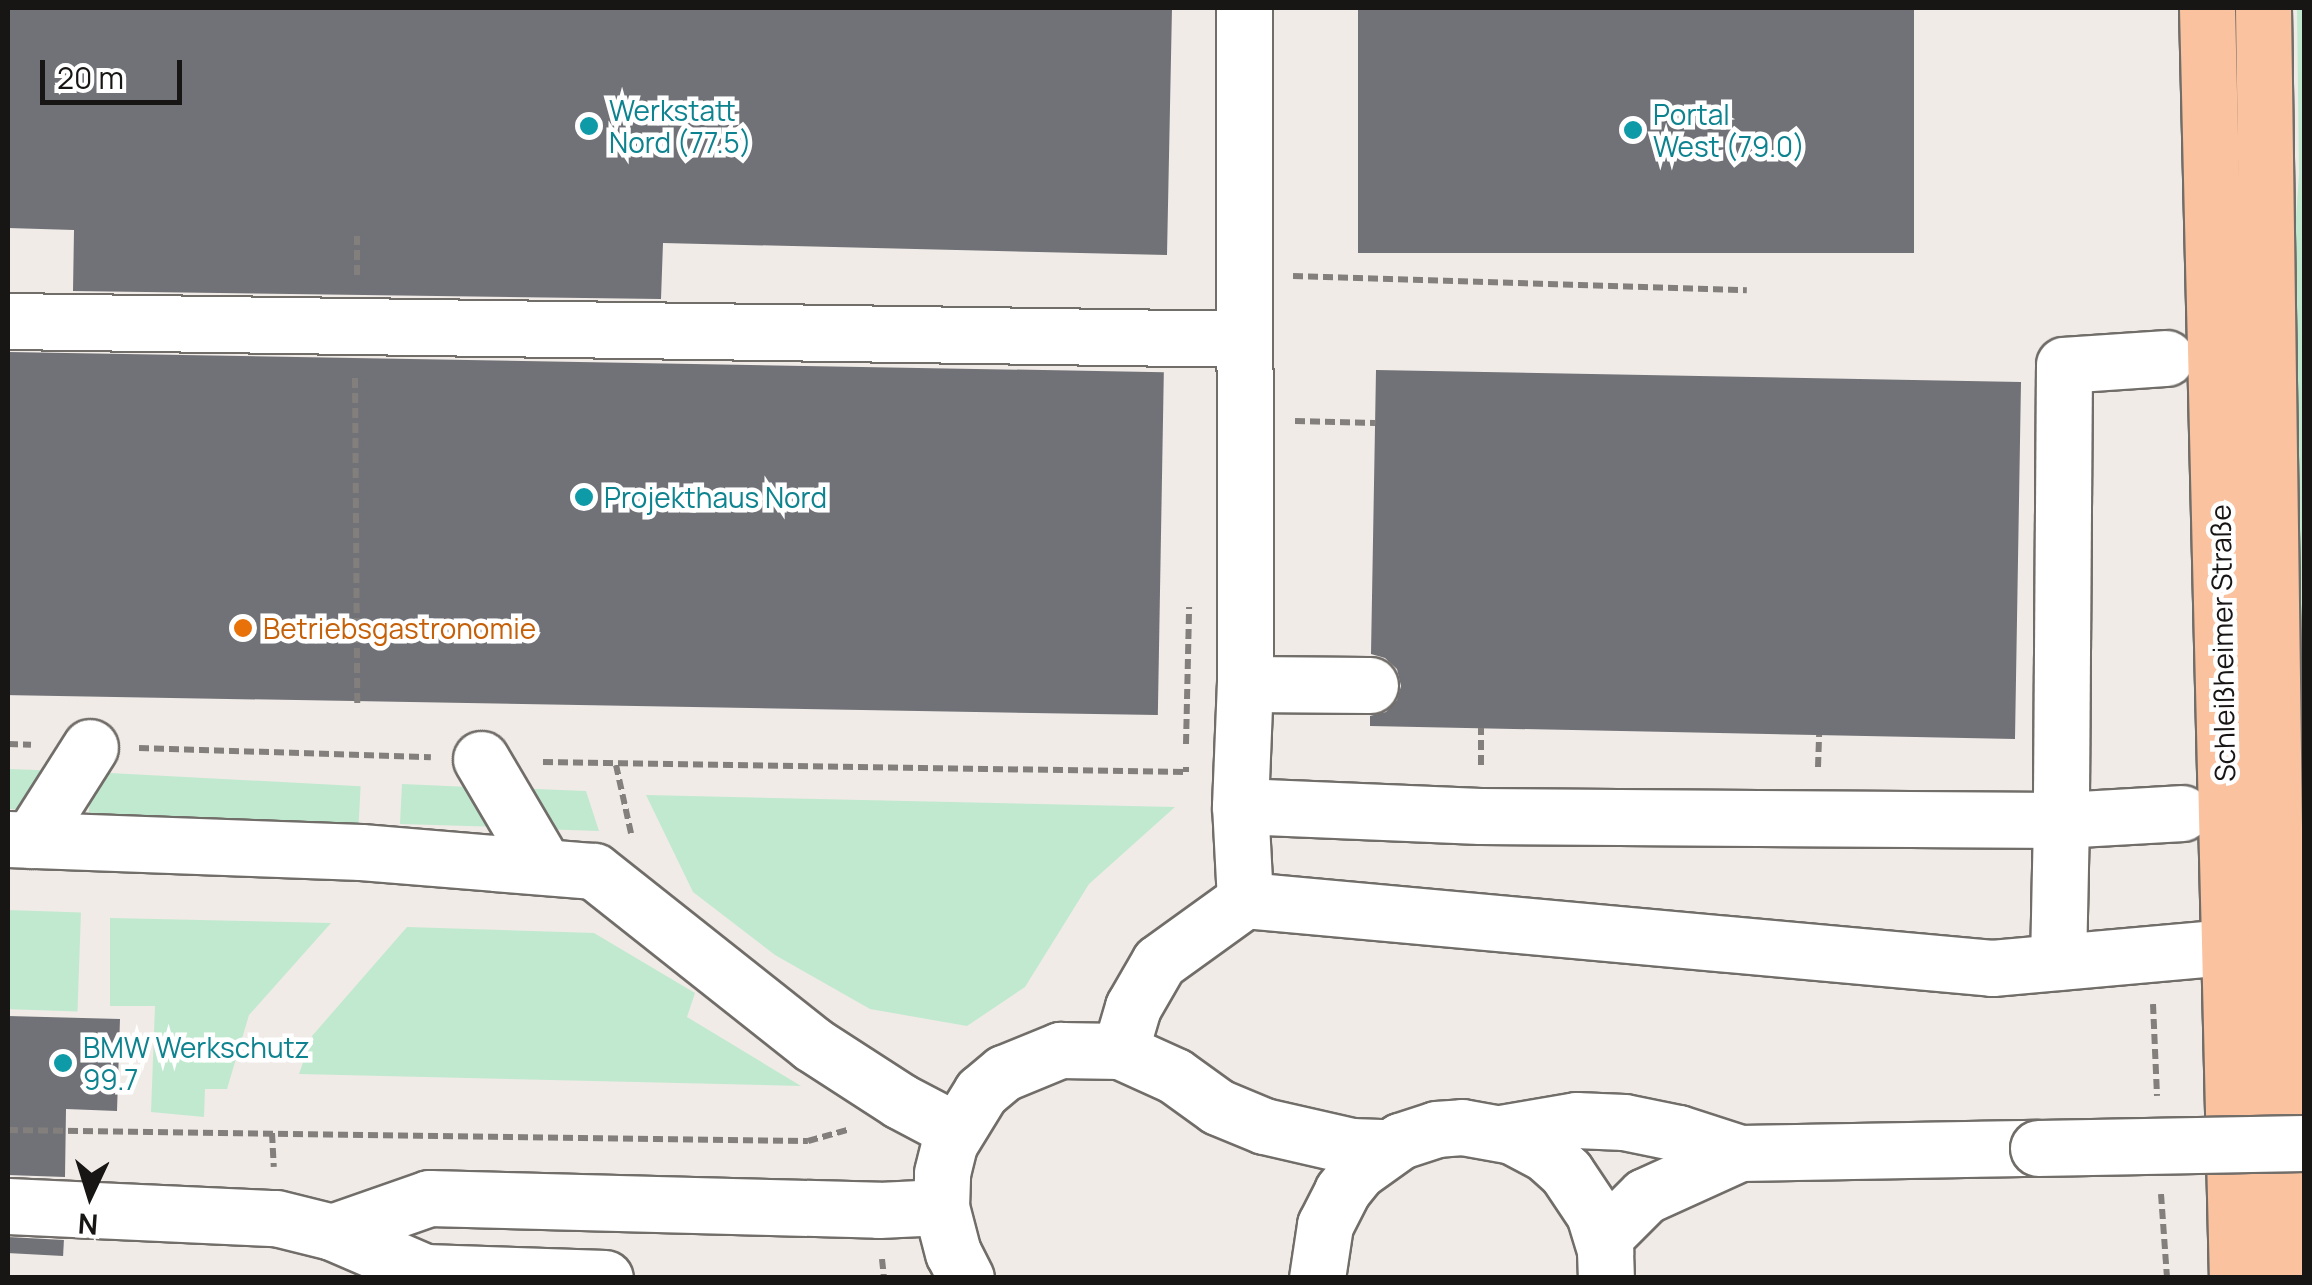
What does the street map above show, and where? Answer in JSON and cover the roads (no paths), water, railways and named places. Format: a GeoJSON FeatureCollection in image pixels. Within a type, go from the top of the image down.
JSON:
{"type":"FeatureCollection","features":[{"type":"Feature","properties":{"kind":"main road","name":"Schleißheimer Straße"},"geometry":{"type":"LineString","coordinates":[[2207,8],[2237,1278]]}},
{"type":"Feature","properties":{"kind":"main road","name":"Schleißheimer Straße"},"geometry":{"type":"LineString","coordinates":[[2262,8],[2288,790],[2280,1278]]}},
{"type":"Feature","properties":{"kind":"street"},"geometry":{"type":"LineString","coordinates":[[1244,8],[1244,684],[1240,806],[1245,900]]}},
{"type":"Feature","properties":{"kind":"street"},"geometry":{"type":"LineString","coordinates":[[8,321],[1244,338]]}},
{"type":"Feature","properties":{"kind":"street"},"geometry":{"type":"LineString","coordinates":[[2058,962],[2061,820],[2038,707],[2064,366],[2166,358]]}},
{"type":"Feature","properties":{"kind":"street"},"geometry":{"type":"LineString","coordinates":[[1244,684],[1370,685]]}},
{"type":"Feature","properties":{"kind":"street"},"geometry":{"type":"LineString","coordinates":[[19,840],[90,746]]}},
{"type":"Feature","properties":{"kind":"street"},"geometry":{"type":"LineString","coordinates":[[481,760],[544,866]]}},
{"type":"Feature","properties":{"kind":"street"},"geometry":{"type":"LineString","coordinates":[[1240,806],[1480,816],[2061,820],[2182,814]]}},
{"type":"Feature","properties":{"kind":"street"},"geometry":{"type":"LineString","coordinates":[[19,840],[362,852],[594,871],[812,1044],[900,1101],[955,1130]]}},
{"type":"Feature","properties":{"kind":"street"},"geometry":{"type":"LineString","coordinates":[[1120,1051],[1133,1007],[1159,962],[1245,900],[1992,968],[2228,947]]}},
{"type":"Feature","properties":{"kind":"street"},"geometry":{"type":"LineString","coordinates":[[966,1278],[952,1253],[941,1208],[942,1173],[955,1130],[982,1092],[1031,1059],[1060,1050],[1120,1051],[1175,1076],[1218,1106],[1264,1126],[1352,1146],[1388,1147]]}},
{"type":"Feature","properties":{"kind":"street"},"geometry":{"type":"LineString","coordinates":[[1500,1133],[1576,1120],[1624,1122],[1678,1133],[1740,1154],[2304,1143]]}},
{"type":"Feature","properties":{"kind":"street"},"geometry":{"type":"LineString","coordinates":[[1317,1278],[1321,1237],[1335,1201],[1358,1171],[1388,1147],[1436,1129],[1462,1127],[1500,1133],[1536,1147],[1566,1172],[1588,1202],[1604,1258]]}},
{"type":"Feature","properties":{"kind":"street"},"geometry":{"type":"LineString","coordinates":[[1604,1258],[1645,1196],[1740,1154]]}},
{"type":"Feature","properties":{"kind":"street"},"geometry":{"type":"LineString","coordinates":[[332,1255],[429,1198],[880,1210],[941,1208]]}},
{"type":"Feature","properties":{"kind":"street"},"geometry":{"type":"LineString","coordinates":[[8,1206],[276,1218],[332,1255],[425,1272],[606,1278]]}},
{"type":"Feature","properties":{"kind":"place","name":"Werkstatt Nord (77.5)"},"geometry":{"type":"Point","coordinates":[589,126]}},
{"type":"Feature","properties":{"kind":"place","name":"Portal West (79.0)"},"geometry":{"type":"Point","coordinates":[1633,130]}},
{"type":"Feature","properties":{"kind":"place","name":"Projekthaus Nord"},"geometry":{"type":"Point","coordinates":[584,497]}},
{"type":"Feature","properties":{"kind":"place","name":"Betriebsgastronomie"},"geometry":{"type":"Point","coordinates":[243,628]}},
{"type":"Feature","properties":{"kind":"place","name":"BMW Werkschutz 99.7"},"geometry":{"type":"Point","coordinates":[63,1063]}}]}
